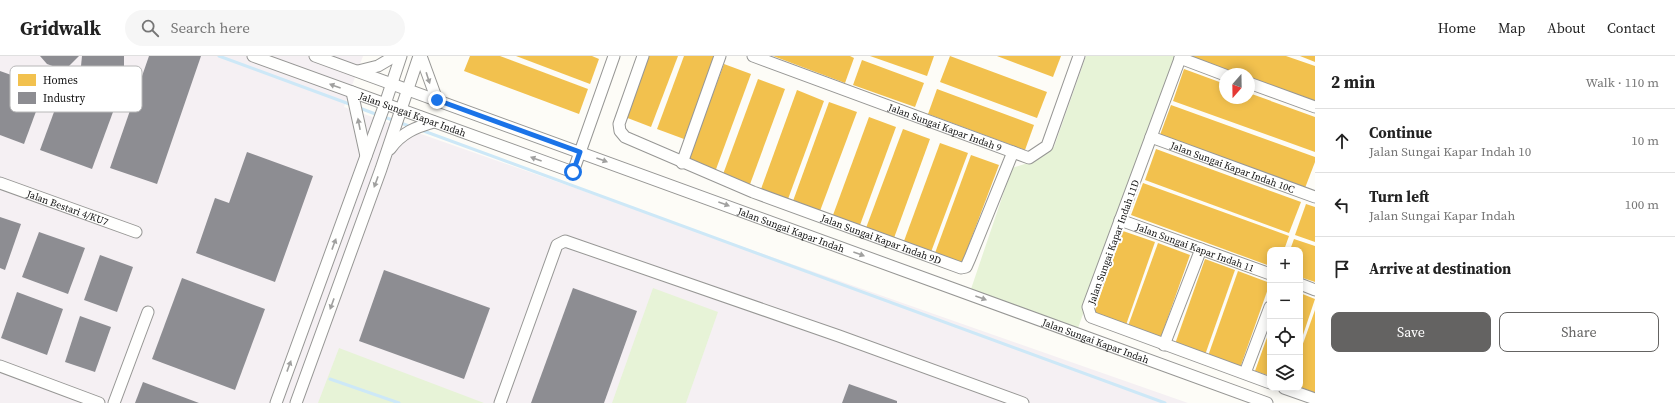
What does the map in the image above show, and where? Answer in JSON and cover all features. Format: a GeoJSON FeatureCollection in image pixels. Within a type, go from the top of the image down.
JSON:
{"type":"FeatureCollection","features":[{"type":"Feature","properties":{"kind":"street","name":"Jalan Sungai Kapar Indah"},"geometry":{"type":"LineString","coordinates":[[253,56],[352,92],[384,108],[434,122],[573,172],[580,152]]}},
{"type":"Feature","properties":{"kind":"street","name":"Jalan Sungai Kapar Indah"},"geometry":{"type":"LineString","coordinates":[[315,56],[1268,403]]}},
{"type":"Feature","properties":{"kind":"street"},"geometry":{"type":"LineString","coordinates":[[358,71],[378,66],[395,56]]}},
{"type":"Feature","properties":{"kind":"street"},"geometry":{"type":"LineString","coordinates":[[276,403],[384,108],[401,56]]}},
{"type":"Feature","properties":{"kind":"street"},"geometry":{"type":"LineString","coordinates":[[296,403],[420,56]]}},
{"type":"Feature","properties":{"kind":"street"},"geometry":{"type":"LineString","coordinates":[[420,56],[437,100]]}},
{"type":"Feature","properties":{"kind":"street"},"geometry":{"type":"LineString","coordinates":[[580,152],[614,56]]}},
{"type":"Feature","properties":{"kind":"street"},"geometry":{"type":"LineString","coordinates":[[643,56],[619,124],[620,131],[625,137],[649,146],[682,163],[720,56]]}},
{"type":"Feature","properties":{"kind":"street","name":"Jalan Sungai Kapar Indah 9"},"geometry":{"type":"LineString","coordinates":[[752,56],[1028,158],[1047,146],[1079,56]]}},
{"type":"Feature","properties":{"kind":"street"},"geometry":{"type":"LineString","coordinates":[[1181,57],[1219,73]]}},
{"type":"Feature","properties":{"kind":"street","name":"Jalan Sungai Kapar Indah 11D"},"geometry":{"type":"LineString","coordinates":[[1181,57],[1088,308],[1091,317],[1267,382]]}},
{"type":"Feature","properties":{"kind":"street"},"geometry":{"type":"LineString","coordinates":[[1255,85],[1315,107]]}},
{"type":"Feature","properties":{"kind":"street"},"geometry":{"type":"LineString","coordinates":[[352,92],[366,156]]}},
{"type":"Feature","properties":{"kind":"street"},"geometry":{"type":"LineString","coordinates":[[385,155],[395,141],[406,132],[418,126],[434,122]]}},
{"type":"Feature","properties":{"kind":"street","name":"Jalan Sungai Kapar Indah 10C"},"geometry":{"type":"LineString","coordinates":[[1151,136],[1315,197]]}},
{"type":"Feature","properties":{"kind":"street","name":"Jalan Sungai Kapar Indah 9D"},"geometry":{"type":"LineString","coordinates":[[682,163],[752,192],[961,268],[966,267],[1013,152]]}},
{"type":"Feature","properties":{"kind":"street","name":"Jalan Bestari 4/KU7"},"geometry":{"type":"LineString","coordinates":[[0,183],[136,232]]}},
{"type":"Feature","properties":{"kind":"street","name":"Jalan Sungai Kapar Indah 11"},"geometry":{"type":"LineString","coordinates":[[1120,220],[1267,273]]}},
{"type":"Feature","properties":{"kind":"street"},"geometry":{"type":"LineString","coordinates":[[500,403],[557,245],[565,241],[578,244],[839,336],[1023,403]]}},
{"type":"Feature","properties":{"kind":"street"},"geometry":{"type":"LineString","coordinates":[[1164,345],[1200,249]]}},
{"type":"Feature","properties":{"kind":"street"},"geometry":{"type":"LineString","coordinates":[[1303,285],[1315,290]]}},
{"type":"Feature","properties":{"kind":"street"},"geometry":{"type":"LineString","coordinates":[[114,403],[148,312]]}},
{"type":"Feature","properties":{"kind":"street"},"geometry":{"type":"LineString","coordinates":[[1245,373],[1267,315]]}},
{"type":"Feature","properties":{"kind":"street"},"geometry":{"type":"LineString","coordinates":[[0,366],[99,403]]}},
{"type":"Feature","properties":{"kind":"street"},"geometry":{"type":"LineString","coordinates":[[1293,391],[1315,398]]}},
{"type":"Feature","properties":{"kind":"shaded area"},"geometry":{"type":"Polygon","coordinates":[[[0,56],[363,56],[344,107],[1188,403],[0,403],[0,56]]]}},
{"type":"Feature","properties":{"kind":"green space"},"geometry":{"type":"Polygon","coordinates":[[[1086,56],[1176,56],[1078,328],[971,289],[1012,168],[1037,160],[1054,147],[1086,56]]]}},
{"type":"Feature","properties":{"kind":"green space"},"geometry":{"type":"Polygon","coordinates":[[[653,288],[718,312],[686,403],[612,403],[653,288]]]}},
{"type":"Feature","properties":{"kind":"green space"},"geometry":{"type":"Polygon","coordinates":[[[339,348],[484,403],[318,403],[339,348]]]}},
{"type":"Feature","properties":{"kind":"building: Homes"},"geometry":{"type":"Polygon","coordinates":[[[470,56],[500,56],[588,89],[579,114],[464,71],[470,56]]]}},
{"type":"Feature","properties":{"kind":"building: Homes"},"geometry":{"type":"Polygon","coordinates":[[[516,56],[592,56],[599,59],[590,84],[516,56]]]}},
{"type":"Feature","properties":{"kind":"building: Homes"},"geometry":{"type":"Polygon","coordinates":[[[648,56],[678,56],[651,127],[625,117],[648,56]]]}},
{"type":"Feature","properties":{"kind":"building: Homes"},"geometry":{"type":"Polygon","coordinates":[[[684,56],[715,56],[684,139],[657,129],[684,56]]]}},
{"type":"Feature","properties":{"kind":"building: Homes"},"geometry":{"type":"Polygon","coordinates":[[[773,56],[850,56],[854,58],[845,83],[773,56]]]}},
{"type":"Feature","properties":{"kind":"building: Homes"},"geometry":{"type":"Polygon","coordinates":[[[870,56],[934,56],[927,76],[870,56]]]}},
{"type":"Feature","properties":{"kind":"building: Homes"},"geometry":{"type":"Polygon","coordinates":[[[950,56],[1047,92],[1037,118],[940,82],[950,56]]]}},
{"type":"Feature","properties":{"kind":"building: Homes"},"geometry":{"type":"Polygon","coordinates":[[[997,56],[1061,56],[1053,77],[997,56]]]}},
{"type":"Feature","properties":{"kind":"building: Homes"},"geometry":{"type":"Polygon","coordinates":[[[1190,56],[1286,56],[1315,66],[1315,102],[1255,80],[1255,68],[1223,68],[1190,56]]]}},
{"type":"Feature","properties":{"kind":"building: Homes"},"geometry":{"type":"Polygon","coordinates":[[[1300,56],[1315,56],[1315,62],[1300,56]]]}},
{"type":"Feature","properties":{"kind":"building: Homes"},"geometry":{"type":"Polygon","coordinates":[[[862,60],[924,83],[915,107],[853,85],[862,60]]]}},
{"type":"Feature","properties":{"kind":"building: Homes"},"geometry":{"type":"Polygon","coordinates":[[[724,64],[751,74],[715,172],[687,162],[724,64]]]}},
{"type":"Feature","properties":{"kind":"building: Homes"},"geometry":{"type":"Polygon","coordinates":[[[1184,69],[1219,82],[1219,104],[1255,104],[1255,95],[1315,117],[1315,152],[1173,101],[1184,69]]]}},
{"type":"Feature","properties":{"kind":"building: Homes"},"geometry":{"type":"Polygon","coordinates":[[[758,79],[785,89],[749,187],[722,177],[758,79]]]}},
{"type":"Feature","properties":{"kind":"building: Homes"},"geometry":{"type":"Polygon","coordinates":[[[937,89],[1034,125],[1025,150],[928,114],[937,89]]]}},
{"type":"Feature","properties":{"kind":"building: Homes"},"geometry":{"type":"Polygon","coordinates":[[[797,90],[824,101],[788,199],[761,189],[797,90]]]}},
{"type":"Feature","properties":{"kind":"building: Homes"},"geometry":{"type":"Polygon","coordinates":[[[829,102],[857,112],[820,211],[793,201],[829,102]]]}},
{"type":"Feature","properties":{"kind":"building: Homes"},"geometry":{"type":"Polygon","coordinates":[[[1171,105],[1315,157],[1315,162],[1305,188],[1160,135],[1171,105]]]}},
{"type":"Feature","properties":{"kind":"building: Homes"},"geometry":{"type":"Polygon","coordinates":[[[869,117],[896,127],[860,225],[833,215],[869,117]]]}},
{"type":"Feature","properties":{"kind":"building: Homes"},"geometry":{"type":"Polygon","coordinates":[[[903,129],[930,139],[894,238],[866,228],[903,129]]]}},
{"type":"Feature","properties":{"kind":"building: Homes"},"geometry":{"type":"Polygon","coordinates":[[[940,143],[968,153],[931,252],[904,241],[940,143]]]}},
{"type":"Feature","properties":{"kind":"building: Homes"},"geometry":{"type":"Polygon","coordinates":[[[1156,149],[1301,202],[1289,233],[1145,180],[1156,149]]]}},
{"type":"Feature","properties":{"kind":"building: Homes"},"geometry":{"type":"Polygon","coordinates":[[[971,155],[999,165],[962,263],[935,253],[971,155]]]}},
{"type":"Feature","properties":{"kind":"building: Homes"},"geometry":{"type":"Polygon","coordinates":[[[1143,183],[1289,236],[1285,247],[1267,247],[1267,265],[1131,215],[1143,183]]]}},
{"type":"Feature","properties":{"kind":"building: Homes"},"geometry":{"type":"Polygon","coordinates":[[[1306,204],[1315,207],[1315,242],[1295,235],[1306,204]]]}},
{"type":"Feature","properties":{"kind":"building: Homes"},"geometry":{"type":"Polygon","coordinates":[[[1123,231],[1155,242],[1126,325],[1094,313],[1123,231]]]}},
{"type":"Feature","properties":{"kind":"building: Homes"},"geometry":{"type":"Polygon","coordinates":[[[1294,239],[1315,246],[1315,282],[1303,278],[1303,247],[1291,247],[1294,239]]]}},
{"type":"Feature","properties":{"kind":"building: Homes"},"geometry":{"type":"Polygon","coordinates":[[[1158,243],[1190,255],[1161,337],[1128,326],[1158,243]]]}},
{"type":"Feature","properties":{"kind":"building: Homes"},"geometry":{"type":"Polygon","coordinates":[[[1205,259],[1235,270],[1205,355],[1175,344],[1205,259]]]}},
{"type":"Feature","properties":{"kind":"building: Homes"},"geometry":{"type":"Polygon","coordinates":[[[1238,271],[1267,282],[1267,292],[1240,368],[1208,356],[1238,271]]]}},
{"type":"Feature","properties":{"kind":"building: Homes"},"geometry":{"type":"Polygon","coordinates":[[[1303,294],[1315,299],[1303,335],[1303,294]]]}},
{"type":"Feature","properties":{"kind":"building: Homes"},"geometry":{"type":"Polygon","coordinates":[[[1315,310],[1315,393],[1303,388],[1303,344],[1315,310]]]}},
{"type":"Feature","properties":{"kind":"building: Homes"},"geometry":{"type":"Polygon","coordinates":[[[1267,337],[1267,375],[1255,371],[1267,337]]]}},
{"type":"Feature","properties":{"kind":"building: Industry"},"geometry":{"type":"Polygon","coordinates":[[[40,56],[79,56],[69,66],[52,66],[47,64],[40,56]]]}},
{"type":"Feature","properties":{"kind":"building: Industry"},"geometry":{"type":"Polygon","coordinates":[[[82,56],[124,56],[124,66],[81,66],[82,56]]]}},
{"type":"Feature","properties":{"kind":"building: Industry"},"geometry":{"type":"Polygon","coordinates":[[[149,56],[201,56],[157,184],[110,168],[130,112],[142,112],[142,76],[149,56]]]}},
{"type":"Feature","properties":{"kind":"building: Industry"},"geometry":{"type":"Polygon","coordinates":[[[0,71],[10,75],[10,112],[36,112],[24,144],[0,135],[0,71]]]}},
{"type":"Feature","properties":{"kind":"building: Industry"},"geometry":{"type":"Polygon","coordinates":[[[54,112],[113,112],[92,169],[40,150],[54,112]]]}},
{"type":"Feature","properties":{"kind":"building: Industry"},"geometry":{"type":"Polygon","coordinates":[[[247,152],[313,176],[275,282],[196,253],[215,198],[229,203],[247,152]]]}},
{"type":"Feature","properties":{"kind":"building: Industry"},"geometry":{"type":"Polygon","coordinates":[[[0,217],[21,224],[5,270],[0,268],[0,217]]]}},
{"type":"Feature","properties":{"kind":"building: Industry"},"geometry":{"type":"Polygon","coordinates":[[[39,232],[85,248],[68,294],[22,277],[39,232]]]}},
{"type":"Feature","properties":{"kind":"building: Industry"},"geometry":{"type":"Polygon","coordinates":[[[100,255],[133,267],[117,312],[84,300],[100,255]]]}},
{"type":"Feature","properties":{"kind":"building: Industry"},"geometry":{"type":"Polygon","coordinates":[[[384,270],[490,308],[464,379],[359,341],[384,270]]]}},
{"type":"Feature","properties":{"kind":"building: Industry"},"geometry":{"type":"Polygon","coordinates":[[[182,278],[265,309],[235,390],[152,359],[182,278]]]}},
{"type":"Feature","properties":{"kind":"building: Industry"},"geometry":{"type":"Polygon","coordinates":[[[573,288],[637,311],[604,403],[531,403],[573,288]]]}},
{"type":"Feature","properties":{"kind":"building: Industry"},"geometry":{"type":"Polygon","coordinates":[[[17,292],[63,309],[47,355],[1,338],[17,292]]]}},
{"type":"Feature","properties":{"kind":"building: Industry"},"geometry":{"type":"Polygon","coordinates":[[[80,316],[111,327],[95,372],[65,362],[80,316]]]}},
{"type":"Feature","properties":{"kind":"building: Industry"},"geometry":{"type":"Polygon","coordinates":[[[143,382],[199,403],[135,403],[143,382]]]}},
{"type":"Feature","properties":{"kind":"building: Industry"},"geometry":{"type":"Polygon","coordinates":[[[849,384],[897,401],[897,403],[842,403],[849,384]]]}},
{"type":"Feature","properties":{"kind":"waterway"},"geometry":{"type":"LineString","coordinates":[[219,56],[352,105]]}},
{"type":"Feature","properties":{"kind":"waterway"},"geometry":{"type":"LineString","coordinates":[[357,107],[378,115]]}},
{"type":"Feature","properties":{"kind":"waterway"},"geometry":{"type":"LineString","coordinates":[[384,117],[412,127]]}},
{"type":"Feature","properties":{"kind":"waterway"},"geometry":{"type":"LineString","coordinates":[[421,130],[1165,403]]}},
{"type":"Feature","properties":{"kind":"waterway"},"geometry":{"type":"LineString","coordinates":[[330,379],[399,403]]}},
{"type":"Feature","properties":{"kind":"route"},"geometry":{"type":"LineString","coordinates":[[437,100],[580,152],[573,172]]}}]}
